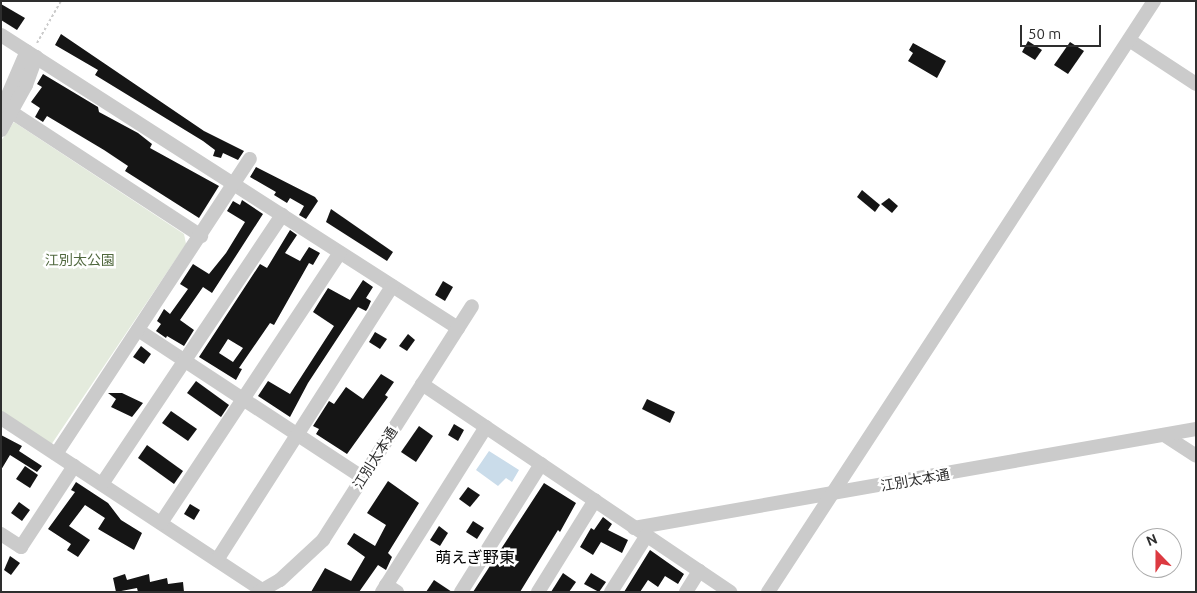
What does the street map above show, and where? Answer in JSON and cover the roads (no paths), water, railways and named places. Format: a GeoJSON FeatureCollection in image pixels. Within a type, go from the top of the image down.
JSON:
{"type":"FeatureCollection","features":[{"type":"Feature","properties":{"kind":"street"},"geometry":{"type":"LineString","coordinates":[[768,592],[1154,1]]}},
{"type":"Feature","properties":{"kind":"street"},"geometry":{"type":"LineString","coordinates":[[1,35],[458,328]]}},
{"type":"Feature","properties":{"kind":"street"},"geometry":{"type":"LineString","coordinates":[[1129,40],[1196,84]]}},
{"type":"Feature","properties":{"kind":"street"},"geometry":{"type":"LineString","coordinates":[[1,130],[4,111],[31,54]]}},
{"type":"Feature","properties":{"kind":"street"},"geometry":{"type":"LineString","coordinates":[[4,111],[201,236]]}},
{"type":"Feature","properties":{"kind":"street"},"geometry":{"type":"LineString","coordinates":[[56,454],[250,159]]}},
{"type":"Feature","properties":{"kind":"street"},"geometry":{"type":"LineString","coordinates":[[102,484],[282,215]]}},
{"type":"Feature","properties":{"kind":"street"},"geometry":{"type":"LineString","coordinates":[[161,523],[245,400],[340,253]]}},
{"type":"Feature","properties":{"kind":"street"},"geometry":{"type":"LineString","coordinates":[[217,560],[392,286]]}},
{"type":"Feature","properties":{"kind":"street","name":"江別太本通"},"geometry":{"type":"LineString","coordinates":[[263,591],[280,580],[323,540],[472,306]]}},
{"type":"Feature","properties":{"kind":"street"},"geometry":{"type":"LineString","coordinates":[[138,330],[363,478]]}},
{"type":"Feature","properties":{"kind":"street"},"geometry":{"type":"LineString","coordinates":[[422,384],[730,592]]}},
{"type":"Feature","properties":{"kind":"street"},"geometry":{"type":"LineString","coordinates":[[1,418],[263,591]]}},
{"type":"Feature","properties":{"kind":"street"},"geometry":{"type":"LineString","coordinates":[[388,589],[486,427]]}},
{"type":"Feature","properties":{"kind":"street","name":"江別太本通"},"geometry":{"type":"LineString","coordinates":[[634,528],[830,496],[1196,430]]}},
{"type":"Feature","properties":{"kind":"street"},"geometry":{"type":"LineString","coordinates":[[1164,435],[1196,456]]}},
{"type":"Feature","properties":{"kind":"street"},"geometry":{"type":"LineString","coordinates":[[461,592],[541,464]]}},
{"type":"Feature","properties":{"kind":"street"},"geometry":{"type":"LineString","coordinates":[[1,534],[21,547],[74,466]]}},
{"type":"Feature","properties":{"kind":"street"},"geometry":{"type":"LineString","coordinates":[[538,592],[595,500]]}},
{"type":"Feature","properties":{"kind":"street"},"geometry":{"type":"LineString","coordinates":[[611,592],[647,535]]}},
{"type":"Feature","properties":{"kind":"street"},"geometry":{"type":"LineString","coordinates":[[686,592],[699,571]]}},
{"type":"Feature","properties":{"kind":"water"},"geometry":{"type":"Polygon","coordinates":[[[489,451],[519,470],[512,482],[506,478],[498,486],[476,470],[489,451]]]}},
{"type":"Feature","properties":{"kind":"district","name":"萌えぎ野東"},"geometry":{"type":"Point","coordinates":[475,557]}},
{"type":"Feature","properties":{"kind":"park label","name":"江別太公園"},"geometry":{"type":"Point","coordinates":[80,260]}}]}
